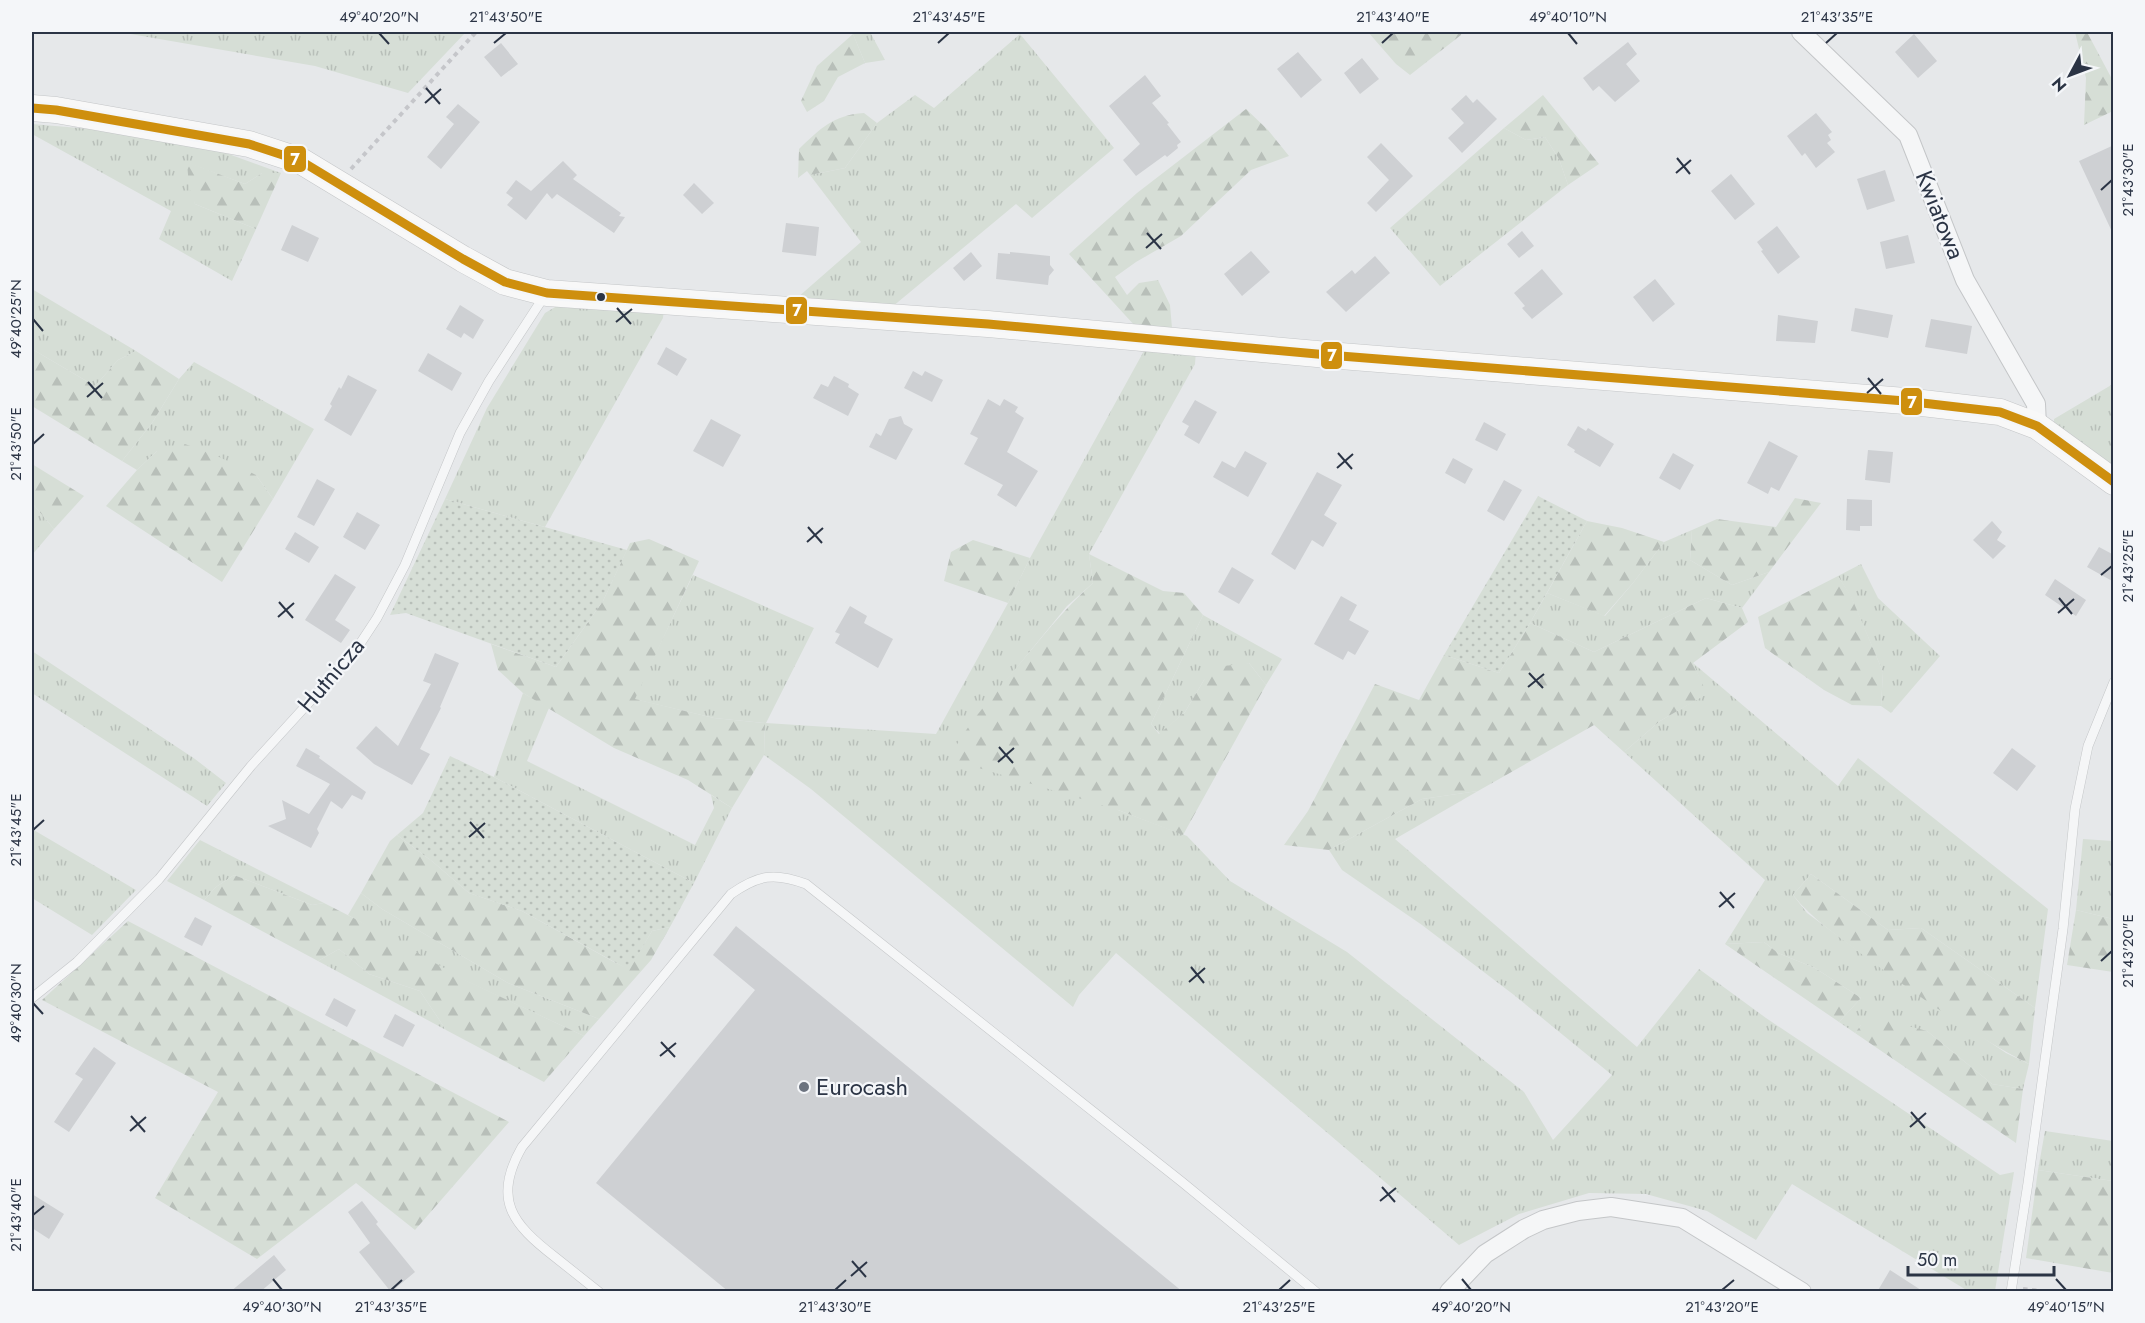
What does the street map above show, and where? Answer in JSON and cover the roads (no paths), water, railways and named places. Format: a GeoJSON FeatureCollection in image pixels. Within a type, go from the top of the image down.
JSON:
{"type":"FeatureCollection","features":[{"type":"Feature","properties":{"kind":"street","name":"Kwiatowa"},"geometry":{"type":"LineString","coordinates":[[1801,32],[1908,135],[1965,280],[2036,404],[2037,426]]}},
{"type":"Feature","properties":{"kind":"street"},"geometry":{"type":"LineString","coordinates":[[32,108],[249,144],[301,161],[505,282],[547,292],[976,323],[1328,355],[1894,400],[2000,411],[2037,426],[2114,482]]}},
{"type":"Feature","properties":{"kind":"street"},"geometry":{"type":"LineString","coordinates":[[1449,1292],[1485,1254],[1524,1229],[1543,1220],[1578,1211],[1611,1207],[1682,1218],[1802,1292]]}},
{"type":"Feature","properties":{"kind":"lane","name":"Hutnicza"},"geometry":{"type":"LineString","coordinates":[[32,998],[77,962],[159,879],[251,766],[354,653],[377,618],[405,565],[460,433],[489,381],[547,292]]}},
{"type":"Feature","properties":{"kind":"lane"},"geometry":{"type":"LineString","coordinates":[[2011,1289],[2028,1184],[2061,940],[2075,809],[2088,746],[2114,682]]}},
{"type":"Feature","properties":{"kind":"lane"},"geometry":{"type":"LineString","coordinates":[[599,1292],[530,1237],[516,1220],[508,1202],[508,1182],[513,1164],[522,1147],[731,894],[749,882],[765,877],[786,877],[806,884],[1182,1182],[1316,1292]]}},
{"type":"Feature","properties":{"kind":"place","name":"Eurocash"},"geometry":{"type":"Point","coordinates":[804,1087]}}]}
